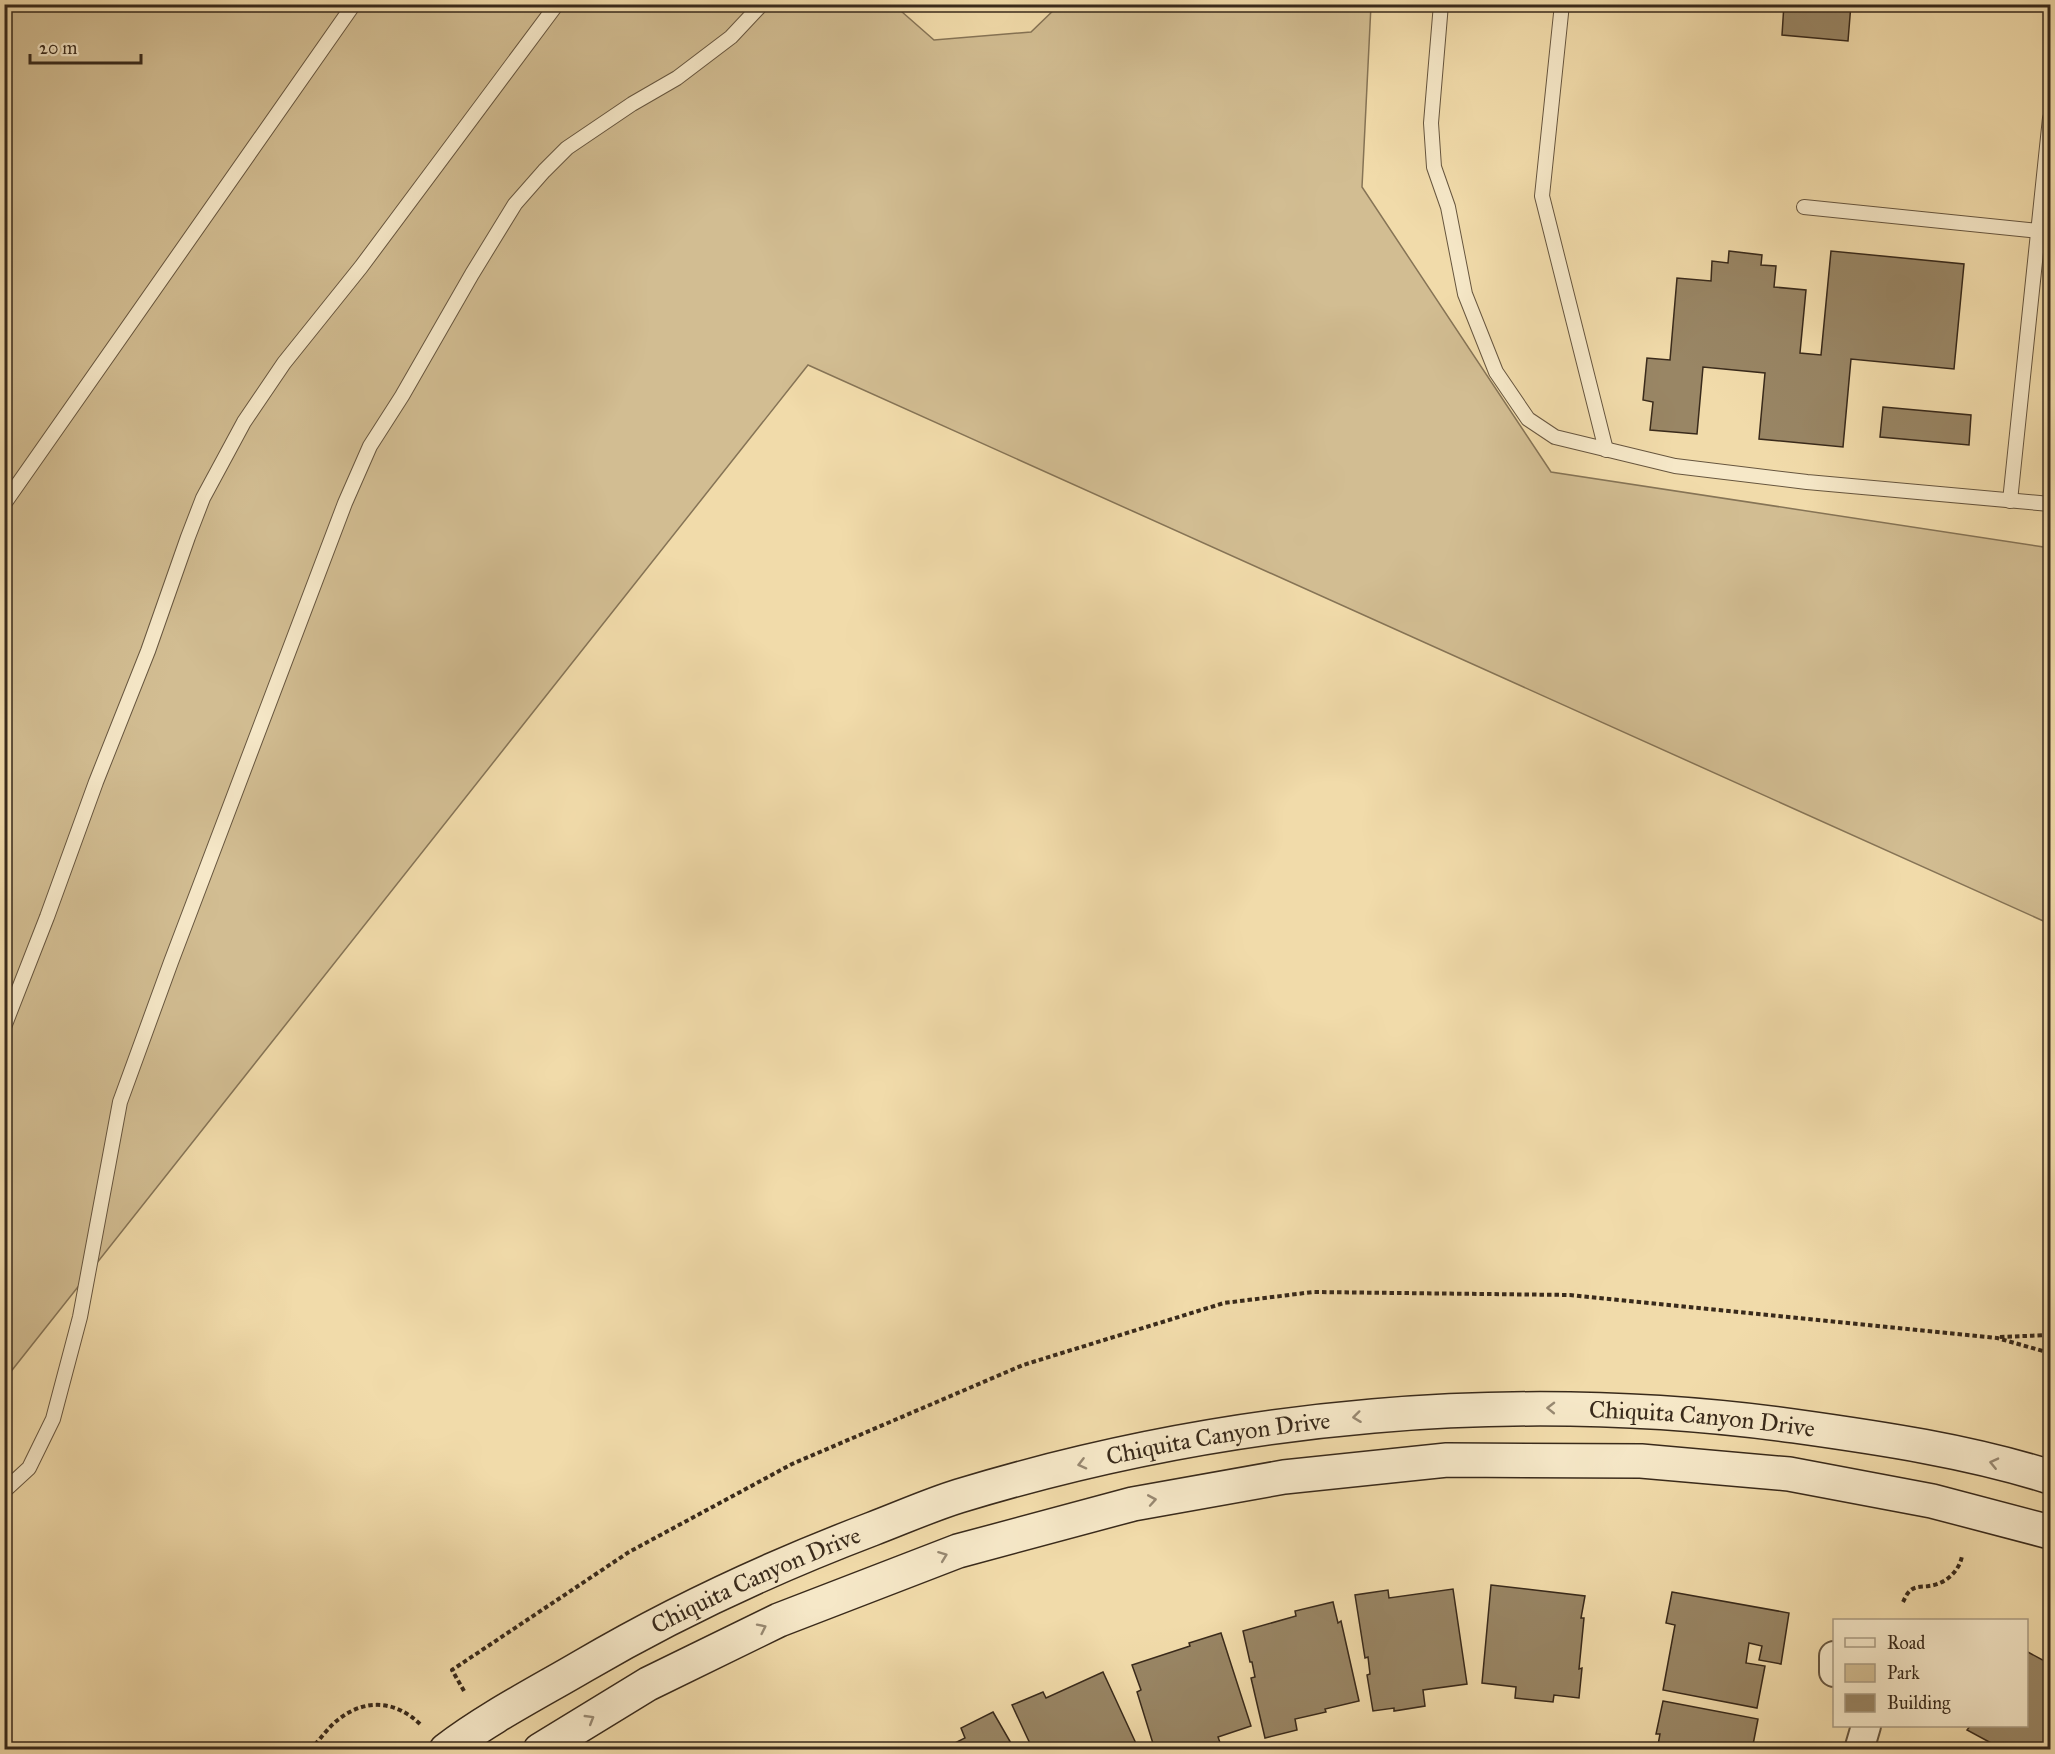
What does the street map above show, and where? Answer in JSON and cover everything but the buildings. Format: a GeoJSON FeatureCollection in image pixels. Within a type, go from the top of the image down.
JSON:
{"type":"FeatureCollection","features":[{"type":"Feature","properties":{"kind":"main road","name":"Chiquita Canyon Drive"},"geometry":{"type":"LineString","coordinates":[[446,1749],[520,1702],[624,1642],[724,1590],[794,1559],[956,1497],[1051,1471],[1144,1449],[1218,1435],[1365,1416],[1527,1408],[1639,1410],[1762,1421],[1883,1438],[2025,1470],[2050,1478]]}},
{"type":"Feature","properties":{"kind":"main road","name":"Chiquita Canyon Drive"},"geometry":{"type":"LineString","coordinates":[[540,1749],[648,1684],[779,1620],[958,1551],[1133,1503],[1284,1477],[1447,1460],[1641,1461],[1789,1474],[1932,1501],[2050,1532]]}},
{"type":"Feature","properties":{"kind":"street"},"geometry":{"type":"LineString","coordinates":[[1859,1749],[1865,1727]]}},
{"type":"Feature","properties":{"kind":"lane"},"geometry":{"type":"LineString","coordinates":[[4,504],[354,4]]}},
{"type":"Feature","properties":{"kind":"lane"},"geometry":{"type":"LineString","coordinates":[[4,1027],[148,651],[203,498],[244,422],[284,363],[361,267],[557,4]]}},
{"type":"Feature","properties":{"kind":"lane"},"geometry":{"type":"LineString","coordinates":[[4,1491],[29,1468],[53,1419],[80,1317],[120,1102],[345,504],[370,446],[515,204],[544,171],[567,148],[586,134],[677,78],[731,37],[762,4]]}},
{"type":"Feature","properties":{"kind":"lane"},"geometry":{"type":"LineString","coordinates":[[1441,4],[1431,123],[1434,167],[1448,207],[1465,294],[1496,372],[1528,419],[1555,436],[1675,466],[1807,482],[2050,504]]}},
{"type":"Feature","properties":{"kind":"lane"},"geometry":{"type":"LineString","coordinates":[[1562,4],[1542,196],[1606,450]]}},
{"type":"Feature","properties":{"kind":"lane"},"geometry":{"type":"LineString","coordinates":[[2010,501],[2050,118]]}},
{"type":"Feature","properties":{"kind":"lane"},"geometry":{"type":"LineString","coordinates":[[1804,207],[2039,231]]}},
{"type":"Feature","properties":{"kind":"path"},"geometry":{"type":"LineString","coordinates":[[464,1691],[452,1670],[629,1552],[792,1464],[1023,1365],[1224,1303],[1313,1292],[1570,1295],[1997,1338],[2050,1335]]}},
{"type":"Feature","properties":{"kind":"path"},"geometry":{"type":"LineString","coordinates":[[1997,1338],[2050,1353]]}},
{"type":"Feature","properties":{"kind":"path"},"geometry":{"type":"LineString","coordinates":[[1904,1602],[1913,1588],[1939,1584],[1951,1576],[1960,1564],[1962,1556]]}},
{"type":"Feature","properties":{"kind":"path"},"geometry":{"type":"LineString","coordinates":[[310,1749],[339,1718],[365,1705],[387,1705],[398,1708],[420,1724]]}},
{"type":"Feature","properties":{"kind":"green space"},"geometry":{"type":"Polygon","coordinates":[[[893,4],[934,40],[1031,32],[1059,5],[1371,5],[1362,187],[1551,472],[2050,548],[2050,924],[808,365],[5,1379],[5,5],[893,4]]]}}]}
